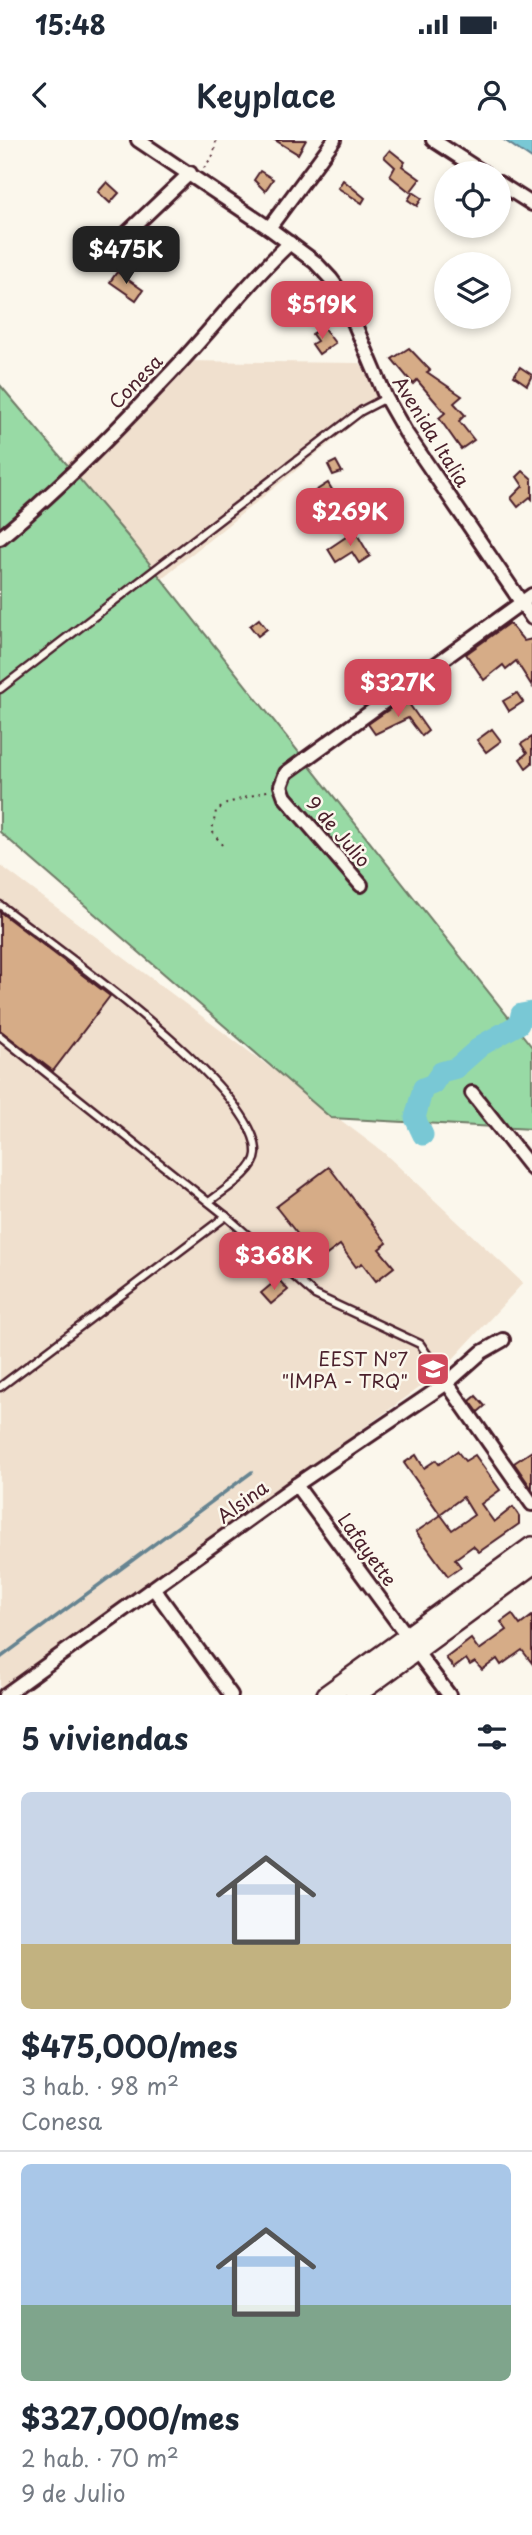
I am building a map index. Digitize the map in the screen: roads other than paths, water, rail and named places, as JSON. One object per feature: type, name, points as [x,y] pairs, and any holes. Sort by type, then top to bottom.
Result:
[{"type":"main road","points":[[355,1695],[412,1644],[532,1547]]},
{"type":"main road","points":[[327,1695],[412,1644],[532,1565]]},
{"type":"street","name":"Avenida Italia","points":[[138,140],[290,243],[315,262],[342,294],[386,398],[527,599],[532,618]]},
{"type":"street","points":[[269,228],[334,140]]},
{"type":"street","points":[[433,140],[465,161]]},
{"type":"street","points":[[106,253],[190,173]]},
{"type":"street","points":[[511,191],[532,204]]},
{"type":"street","name":"Conesa","points":[[0,538],[76,473],[182,360],[248,283],[290,243]]},
{"type":"street","name":"9 de Julio","points":[[360,885],[285,797],[281,786],[286,773],[527,599]]},
{"type":"street","points":[[472,1093],[532,1169]]},
{"type":"street","name":"Alsina","points":[[10,1694],[296,1485],[447,1383],[482,1352],[503,1340]]},
{"type":"street","points":[[447,1383],[532,1504]]},
{"type":"street","name":"Lafayette","points":[[296,1485],[449,1695]]},
{"type":"street","points":[[154,1589],[230,1695]]},
{"type":"lane","points":[[0,689],[361,411],[386,398]]},
{"type":"lane","points":[[0,905],[192,1057],[242,1114],[253,1135],[257,1156],[252,1166],[209,1202]]},
{"type":"lane","points":[[0,1036],[209,1202],[315,1295],[420,1344],[447,1383]]},
{"type":"lane","points":[[0,1387],[226,1216]]},
{"type":"water","points":[[504,140],[532,140],[532,159]]},
{"type":"waterway","points":[[423,1135],[415,1118],[423,1088],[433,1084],[441,1072],[456,1068],[482,1045],[519,1024],[521,1014],[532,1012]]},
{"type":"waterway","points":[[0,1658],[252,1472]]},
{"type":"place","name":"EEST N°7 \"IMPA - TRQ\"","points":[[433,1369]]}]
